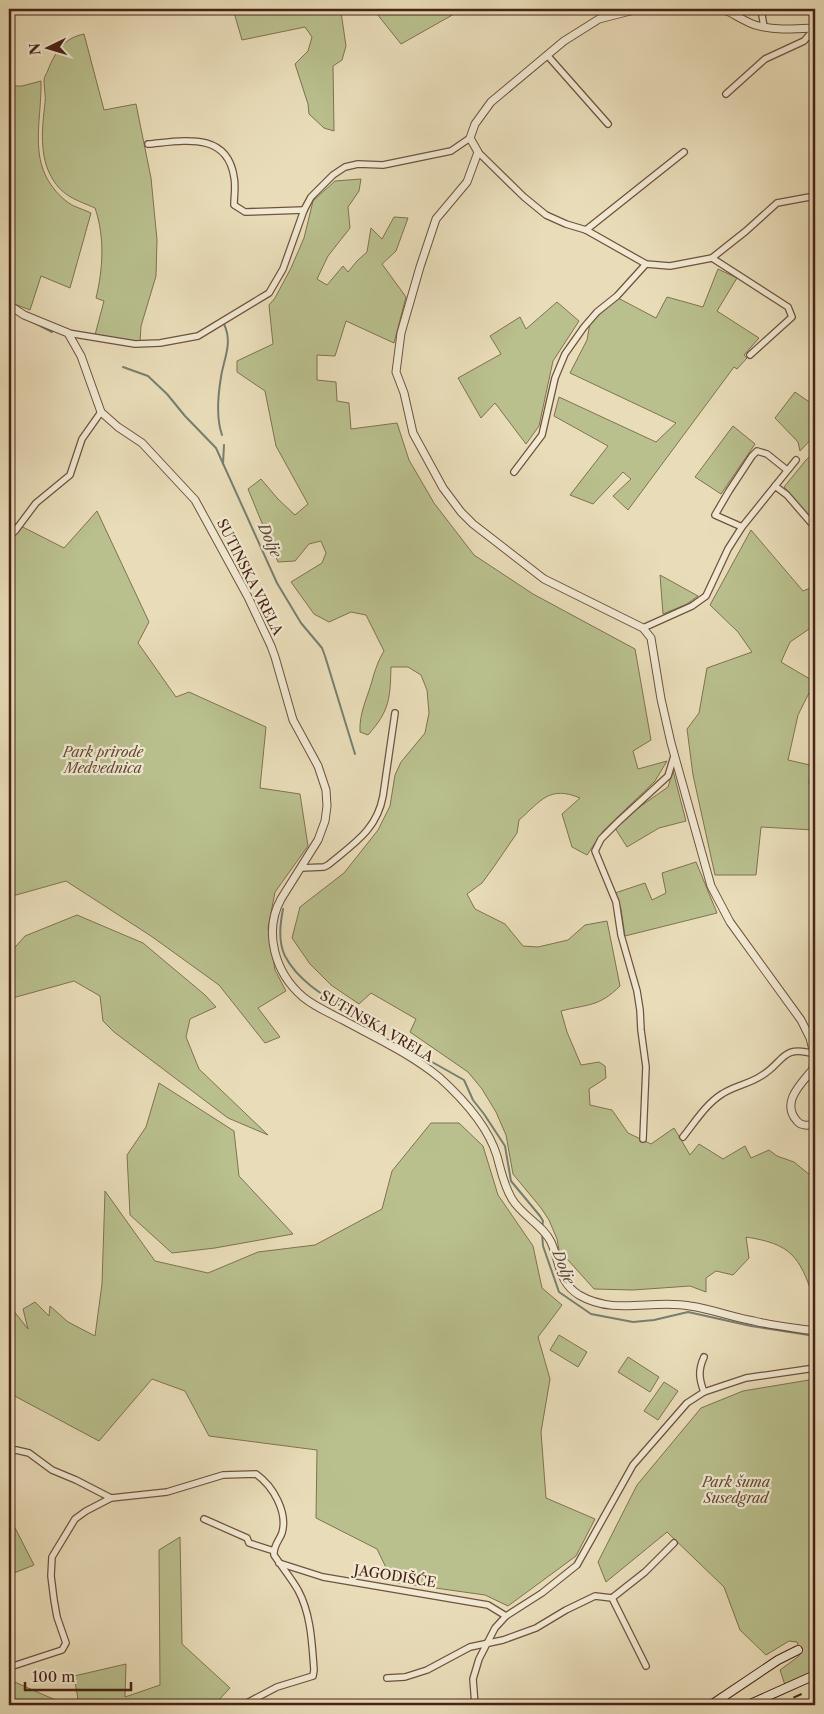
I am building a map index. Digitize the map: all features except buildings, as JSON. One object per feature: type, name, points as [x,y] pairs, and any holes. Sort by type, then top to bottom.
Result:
[{"type":"main road","points":[[711,1705],[778,1660],[798,1650]]},
{"type":"main road","points":[[748,1705],[815,1676]]},
{"type":"street","points":[[9,305],[24,315],[68,333],[135,344],[160,344],[198,336],[269,292],[283,270],[304,210],[311,196],[333,175],[345,167],[358,164],[384,165],[451,151],[470,138],[475,124],[491,102],[564,41],[599,20],[638,9]]},
{"type":"street","points":[[723,9],[753,24],[764,27],[781,29],[815,28]]},
{"type":"street","points":[[762,9],[764,27]]},
{"type":"street","points":[[726,94],[765,60],[804,41],[815,28]]},
{"type":"street","points":[[548,55],[608,124]]},
{"type":"street","points":[[470,138],[478,152],[524,197],[546,214],[566,224],[586,230],[646,264],[670,266],[712,258],[777,203],[815,196]]},
{"type":"street","points":[[148,144],[183,141],[208,142],[225,153],[234,177],[234,205],[245,212],[304,210]]},
{"type":"street","points":[[478,152],[466,182],[436,219],[401,333],[396,372],[404,393],[413,433],[443,488],[461,512],[473,524],[544,579],[643,628],[651,638],[661,699],[674,756],[711,886],[730,922],[801,1020],[810,1038],[814,1054],[814,1070],[796,1089],[791,1104],[792,1114],[798,1122],[806,1125],[815,1124]]},
{"type":"street","points":[[586,230],[684,152]]},
{"type":"street","points":[[712,258],[788,307],[792,316],[750,355]]},
{"type":"street","points":[[514,472],[542,435],[555,378],[565,354],[584,326],[597,312],[617,296],[646,264]]},
{"type":"street","name":"SUTINSKA VRELA","points":[[68,333],[81,356],[101,412],[118,427],[142,443],[195,500],[248,597],[271,646],[291,714],[318,766],[326,790],[327,806],[325,821],[318,840],[276,907],[272,926],[274,950],[286,976],[295,989],[309,1001],[421,1064],[449,1087],[490,1138],[497,1156],[502,1178],[511,1198],[520,1211],[547,1235],[569,1288],[595,1302],[622,1307],[690,1306],[756,1322],[815,1331]]},
{"type":"street","points":[[9,537],[36,503],[70,475],[82,439],[101,412]]},
{"type":"street","points":[[742,527],[715,516],[752,456],[757,452],[767,454],[787,470]]},
{"type":"street","points":[[643,628],[692,606],[706,596],[728,549],[742,527],[796,460]]},
{"type":"street","points":[[775,486],[787,495],[812,524]]},
{"type":"street","points":[[301,868],[324,867],[328,865],[360,838],[375,821],[381,808],[395,713]]},
{"type":"street","points":[[643,1139],[646,1067],[639,1001],[621,935],[619,912],[595,851],[601,840],[619,821],[668,776],[674,756]]},
{"type":"street","points":[[683,1137],[703,1110],[722,1094],[762,1076],[791,1051],[803,1051],[814,1054]]},
{"type":"street","points":[[704,1357],[699,1367],[699,1379],[704,1392]]},
{"type":"street","points":[[474,1705],[473,1679],[479,1659],[496,1628],[506,1616],[542,1593],[577,1566],[633,1465],[688,1403],[704,1392],[746,1378],[815,1368]]},
{"type":"street","points":[[9,1452],[16,1450],[29,1453],[52,1470],[111,1498]]},
{"type":"street","points":[[13,1666],[62,1650],[66,1643],[57,1617],[50,1571],[52,1557],[75,1519],[111,1498],[167,1492],[224,1475],[256,1474],[268,1485],[281,1507],[284,1521],[274,1555],[303,1601],[312,1644],[314,1670],[313,1676],[277,1687],[243,1705]]},
{"type":"street","points":[[204,1519],[246,1538],[249,1543],[274,1551]]},
{"type":"street","points":[[387,1678],[405,1677],[427,1670],[470,1647],[503,1640],[536,1628],[566,1610],[595,1596],[612,1598],[645,1572],[674,1543]]},
{"type":"street","name":"JAGODIŠĆE","points":[[279,1563],[323,1577],[488,1604],[506,1616]]},
{"type":"street","points":[[612,1598],[646,1666]]},
{"type":"green space","points":[[233,9],[342,9],[346,46],[342,60],[333,66],[334,131],[324,128],[309,114],[308,104],[295,64],[308,51],[312,37],[305,27],[242,40]]},
{"type":"green space","points":[[373,9],[463,9],[401,44]]},
{"type":"green space","points":[[84,34],[104,110],[136,104],[151,178],[157,240],[156,276],[141,326],[140,342],[95,335],[104,301],[96,298],[100,276],[102,242],[95,208],[71,197],[61,190],[52,178],[43,151],[44,78],[61,47],[71,39]]},
{"type":"green space","points":[[41,81],[39,145],[40,160],[45,174],[53,188],[66,201],[91,213],[70,288],[41,276],[30,310],[9,302],[9,86],[22,86]]},
{"type":"green space","points":[[361,179],[359,191],[348,207],[350,228],[328,256],[317,279],[327,285],[343,266],[348,272],[367,252],[371,228],[382,239],[394,217],[408,218],[396,251],[382,264],[406,297],[394,343],[346,321],[335,356],[317,355],[317,380],[336,382],[337,401],[349,403],[351,429],[397,423],[409,460],[434,503],[474,555],[533,594],[635,649],[651,740],[633,751],[638,769],[667,761],[655,781],[603,831],[587,855],[572,847],[562,814],[580,798],[560,793],[546,797],[519,820],[517,833],[493,868],[482,883],[467,894],[475,909],[505,924],[523,946],[538,947],[568,940],[585,925],[607,921],[620,986],[606,998],[599,1001],[586,1006],[561,1011],[567,1032],[581,1065],[599,1062],[605,1066],[606,1078],[589,1089],[590,1105],[612,1110],[628,1133],[651,1144],[674,1128],[690,1155],[699,1144],[723,1159],[745,1146],[751,1158],[769,1150],[777,1156],[794,1162],[810,1175],[815,1174],[815,1293],[813,1296],[803,1271],[791,1254],[773,1244],[746,1237],[749,1258],[733,1275],[716,1271],[706,1278],[706,1292],[690,1286],[633,1290],[594,1289],[559,1250],[557,1239],[549,1220],[513,1174],[506,1135],[496,1112],[482,1089],[468,1072],[410,1032],[416,1019],[371,993],[359,1004],[331,985],[310,964],[292,938],[300,907],[344,873],[378,830],[390,806],[395,775],[401,762],[425,733],[429,713],[427,690],[421,675],[408,667],[391,667],[389,696],[385,711],[368,735],[360,732],[364,706],[384,651],[366,615],[351,612],[329,622],[314,614],[291,582],[322,563],[326,553],[321,541],[309,544],[295,561],[278,562],[248,489],[261,479],[295,515],[308,504],[276,446],[265,391],[237,372],[237,361],[273,344],[269,305],[275,298],[291,268],[304,238],[313,201],[335,181]]},
{"type":"green space","points":[[718,269],[737,278],[717,311],[759,338],[744,355],[747,358],[737,369],[734,367],[628,510],[613,496],[631,479],[623,472],[593,504],[570,495],[608,446],[554,416],[559,397],[656,442],[676,423],[570,373],[587,340],[590,323],[618,298],[656,318],[667,297],[703,307]]},
{"type":"green space","points":[[557,302],[579,321],[553,361],[539,426],[526,444],[495,403],[481,418],[458,378],[501,354],[490,336],[520,317],[526,329]]},
{"type":"green space","points":[[795,392],[815,406],[815,435],[800,451],[798,442],[775,418]]},
{"type":"green space","points":[[733,426],[755,444],[721,494],[695,477]]},
{"type":"green space","points":[[815,451],[815,523],[784,487]]},
{"type":"green space","name":"Park prirode Medvednica","points":[[97,511],[149,622],[138,643],[176,697],[189,692],[266,727],[260,788],[300,794],[308,846],[275,892],[268,928],[275,970],[286,991],[258,1008],[280,1037],[265,1043],[219,985],[151,936],[66,881],[9,897],[9,520],[64,548]]},
{"type":"green space","points":[[751,530],[803,591],[815,586],[815,625],[790,642],[781,662],[815,682],[815,695],[809,693],[798,715],[788,760],[810,765],[809,784],[815,785],[815,821],[813,820],[814,830],[761,827],[756,875],[715,875],[693,775],[687,729],[699,713],[707,668],[752,652],[738,632],[710,605]]},
{"type":"green space","points":[[660,575],[698,596],[687,604],[663,614]]},
{"type":"green space","points":[[673,771],[686,821],[659,828],[627,847],[615,828],[638,808],[668,787]]},
{"type":"green space","points":[[696,862],[717,913],[625,936],[621,909],[615,893],[645,883],[652,900],[666,893],[662,873]]},
{"type":"green space","points":[[77,915],[143,943],[205,995],[216,1007],[190,1019],[186,1037],[199,1069],[268,1135],[228,1118],[114,1032],[103,1021],[100,996],[74,981],[9,999],[9,954],[25,936]]},
{"type":"green space","points":[[159,1083],[234,1131],[239,1176],[293,1234],[215,1248],[172,1253],[130,1215],[127,1155],[146,1127]]},
{"type":"green space","points":[[431,1123],[459,1123],[483,1146],[498,1195],[533,1246],[542,1288],[562,1305],[538,1337],[550,1379],[541,1432],[546,1498],[595,1519],[576,1556],[508,1606],[485,1595],[393,1582],[377,1549],[316,1518],[317,1450],[209,1436],[185,1391],[152,1379],[99,1441],[9,1393],[9,1305],[28,1329],[23,1309],[35,1302],[49,1316],[50,1306],[68,1322],[95,1336],[102,1284],[105,1191],[155,1261],[208,1273],[258,1252],[315,1245],[382,1209],[392,1171]]},
{"type":"green space","points":[[559,1335],[587,1352],[578,1367],[550,1350]]},
{"type":"green space","points":[[628,1357],[659,1377],[650,1392],[618,1372]]},
{"type":"green space","name":"Park šuma Susedgrad","points":[[815,1379],[815,1671],[785,1685],[780,1670],[799,1656],[800,1650],[797,1642],[789,1641],[766,1655],[740,1630],[724,1587],[667,1532],[606,1582],[598,1562],[637,1485],[701,1408],[743,1391]]},
{"type":"green space","points":[[664,1382],[678,1391],[658,1420],[644,1411]]},
{"type":"green space","points":[[9,1516],[34,1565],[9,1575]]},
{"type":"green space","points":[[180,1537],[182,1644],[230,1688],[214,1705],[79,1705],[74,1676],[126,1664],[125,1697],[160,1685],[159,1550]]},
{"type":"green space","points":[[10,1680],[67,1705],[9,1705]]},
{"type":"waterway","name":"Dolje","points":[[9,310],[15,313]]},
{"type":"waterway","name":"Dolje","points":[[31,321],[52,332]]},
{"type":"waterway","points":[[222,435],[218,406],[221,377],[228,344],[227,331],[224,324]]},
{"type":"waterway","name":"Dolje","points":[[123,367],[148,376],[216,448],[277,583],[301,623],[322,648],[355,754]]},
{"type":"waterway","points":[[223,464],[224,445]]},
{"type":"waterway","name":"Dolje","points":[[283,909],[280,939],[285,956],[291,966],[308,984],[360,1018]]},
{"type":"waterway","name":"Dolje","points":[[402,1045],[464,1080],[473,1100],[505,1146],[511,1181],[540,1216],[543,1221],[542,1228]]},
{"type":"waterway","name":"Dolje","points":[[542,1233],[543,1246],[559,1292],[591,1314],[633,1322],[654,1320],[688,1312],[751,1326],[815,1336]]},
{"type":"tunnel","points":[[798,1650],[815,1641]]},
{"type":"railway","points":[[777,1705],[815,1688]]}]
